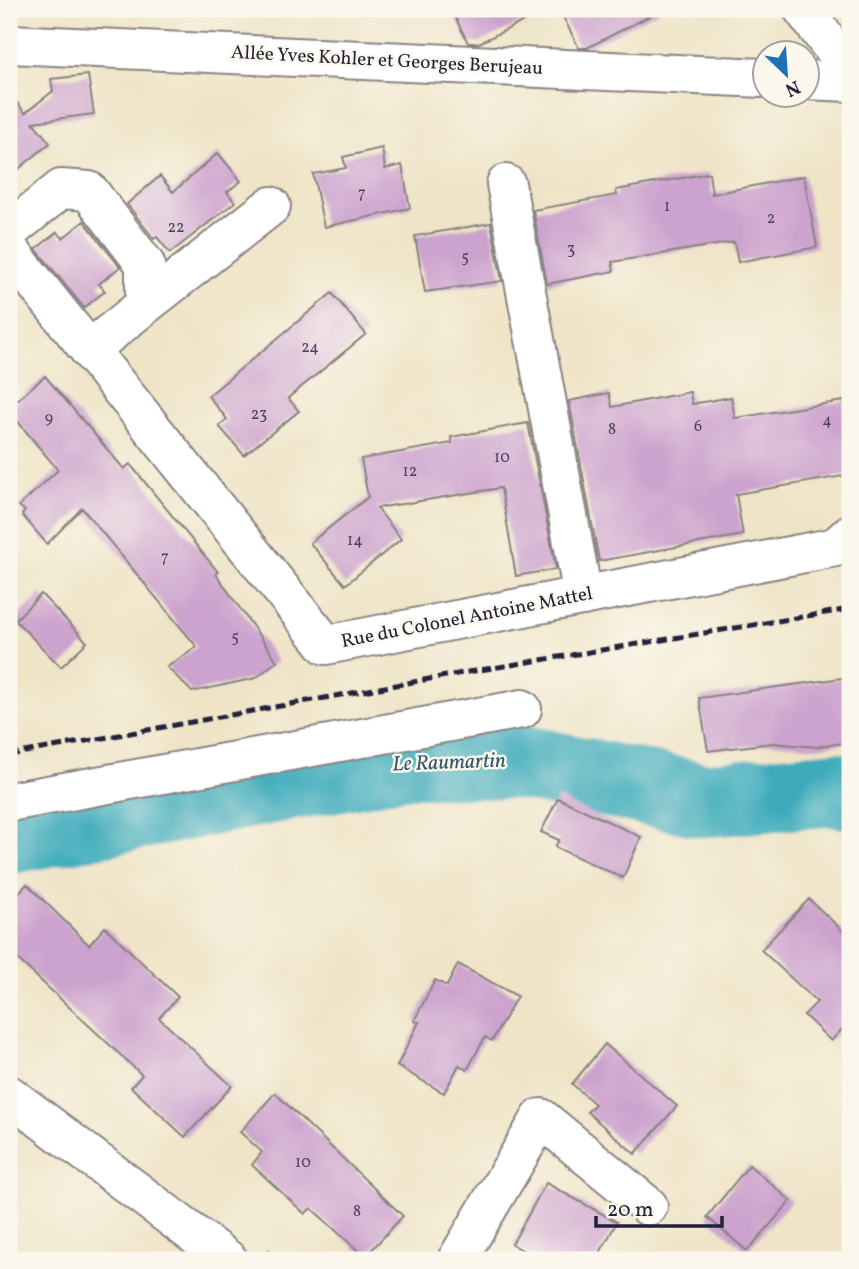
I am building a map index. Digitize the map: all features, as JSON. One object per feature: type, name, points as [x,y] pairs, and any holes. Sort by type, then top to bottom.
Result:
[{"type":"street","points":[[803,9],[850,71]]},
{"type":"street","name":"Allée Yves Kohler et Georges Berujeau","points":[[9,44],[750,77]]},
{"type":"street","points":[[820,81],[850,82]]},
{"type":"street","points":[[506,184],[583,596]]},
{"type":"street","points":[[9,231],[61,189],[89,191],[145,264],[145,305]]},
{"type":"street","points":[[89,350],[271,206]]},
{"type":"street","name":"Rue du Colonel Antoine Mattel","points":[[9,250],[326,645],[836,547],[850,534]]},
{"type":"street","points":[[9,802],[522,709]]},
{"type":"street","points":[[9,1095],[228,1260]]},
{"type":"street","points":[[457,1260],[541,1118],[648,1206]]},
{"type":"building","points":[[451,9],[549,9],[479,43],[468,43]]},
{"type":"building","points":[[559,9],[663,9],[587,48],[579,48]]},
{"type":"building","points":[[88,75],[94,114],[33,122],[50,143],[9,177],[9,92],[25,113],[53,91],[51,79]]},
{"type":"building","points":[[382,148],[385,169],[402,165],[410,208],[324,227],[313,174],[346,168],[343,157]]},
{"type":"building","points":[[218,153],[241,181],[227,192],[235,202],[170,253],[157,237],[154,239],[127,204],[160,176],[173,192]]},
{"type":"building","points":[[709,173],[712,194],[804,176],[817,247],[738,262],[734,242],[612,262],[614,271],[547,284],[533,210],[617,195],[616,190]]},
{"type":"building","points":[[84,221],[120,267],[99,284],[105,291],[84,308],[36,249],[57,232],[63,238]]},
{"type":"building","points":[[491,223],[502,281],[425,292],[415,236]]},
{"type":"building","points":[[332,293],[366,334],[288,398],[299,411],[244,455],[219,426],[227,419],[208,396]]},
{"type":"building","points":[[45,376],[124,469],[130,464],[218,572],[216,574],[277,661],[256,678],[192,692],[167,667],[197,647],[82,508],[47,544],[22,515],[25,511],[19,506],[58,470],[9,411],[9,407]]},
{"type":"building","points":[[690,392],[692,404],[731,397],[735,418],[844,401],[850,436],[850,475],[736,494],[743,535],[599,561],[569,401],[609,393],[612,407]]},
{"type":"building","points":[[528,423],[556,569],[516,576],[501,488],[377,508],[401,539],[345,585],[310,543],[368,497],[361,459],[452,443],[451,437]]},
{"type":"building","points":[[41,594],[87,642],[61,667],[15,620]]},
{"type":"building","points":[[850,677],[850,742],[816,747],[773,743],[708,751],[699,698]]},
{"type":"building","points":[[558,798],[641,837],[623,878],[555,847],[559,840],[541,832]]},
{"type":"building","points":[[27,884],[89,945],[105,927],[178,997],[159,1018],[232,1086],[185,1137],[131,1087],[142,1075],[9,951],[9,903]]},
{"type":"building","points":[[809,899],[850,938],[850,1033],[844,1027],[831,1041],[804,1015],[817,1002],[761,950]]},
{"type":"building","points":[[458,964],[517,996],[492,1041],[485,1037],[467,1070],[459,1065],[444,1093],[397,1066],[419,1022],[414,1021],[435,980],[447,986]]},
{"type":"building","points":[[605,1044],[677,1106],[635,1154],[587,1112],[595,1104],[572,1084]]},
{"type":"building","points":[[275,1093],[403,1216],[365,1257],[311,1208],[305,1214],[252,1165],[262,1152],[240,1132]]},
{"type":"building","points":[[749,1165],[791,1201],[747,1251],[707,1217]]},
{"type":"building","points":[[546,1183],[617,1222],[596,1260],[539,1260],[512,1244]]},
{"type":"waterway","name":"Le Raumartin","points":[[9,837],[410,760],[522,762],[703,800],[832,789],[850,792]]},
{"type":"railway","points":[[9,755],[468,672],[850,609]]}]
